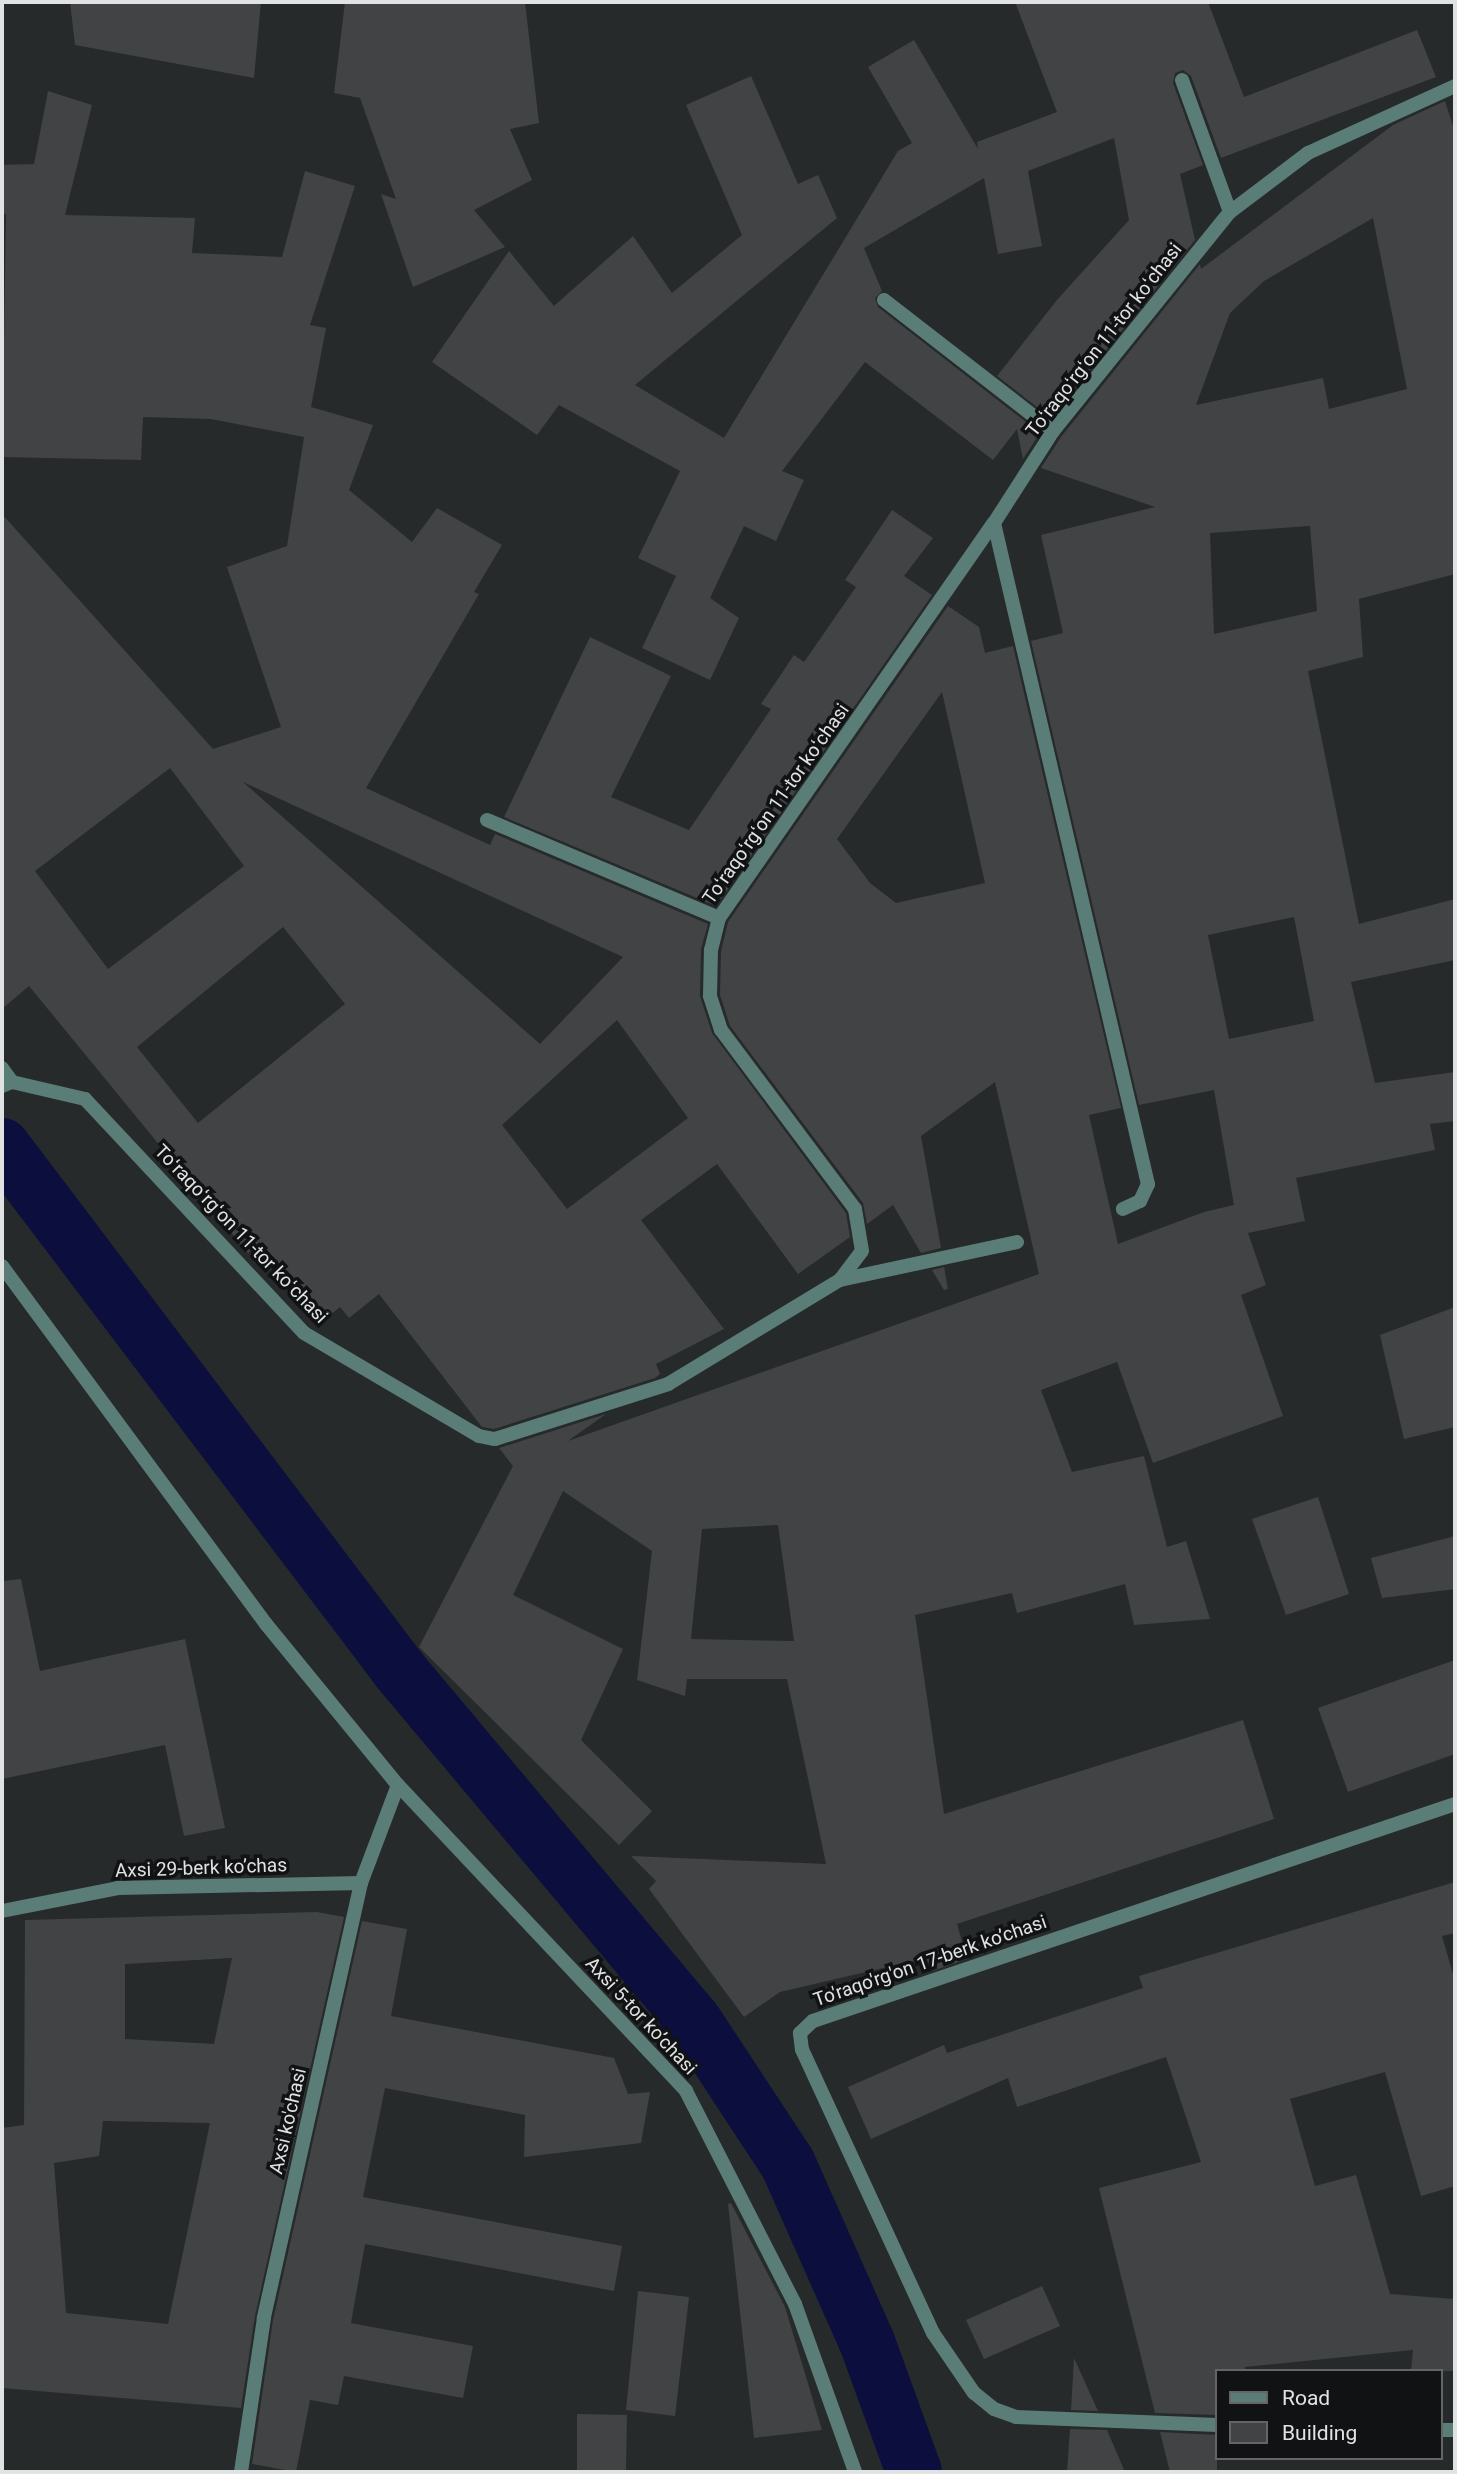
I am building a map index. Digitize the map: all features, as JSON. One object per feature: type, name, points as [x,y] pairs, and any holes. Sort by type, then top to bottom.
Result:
[{"type":"street","points":[[1182,80],[1230,212]]},
{"type":"street","name":"Toʻraqoʻrgʻon 11-tor koʻchasi","points":[[7,1084],[85,1099],[304,1333],[479,1436],[495,1439],[668,1384],[839,1280],[862,1251],[855,1209],[721,1030],[710,996],[711,950],[719,918],[994,523],[1053,431],[1230,212],[1308,153],[1455,86]]},
{"type":"street","points":[[884,300],[1053,431]]},
{"type":"street","points":[[994,523],[1148,1184],[1140,1201],[1123,1209]]},
{"type":"street","points":[[487,820],[719,918]]},
{"type":"street","points":[[2,1068],[7,1084]]},
{"type":"street","points":[[839,1280],[1017,1242]]},
{"type":"street","name":"Аxsi 5-tor koʼchasi","points":[[2,1266],[8,1283],[266,1624],[398,1786],[686,2091],[795,2304],[855,2472]]},
{"type":"street","name":"Axsi ko'chasi","points":[[242,2472],[264,2318],[360,1883],[398,1786]]},
{"type":"street","name":"To'raqo'rg'on 17-berk koʼchasi","points":[[1216,2425],[1016,2417],[994,2409],[974,2393],[933,2333],[803,2050],[800,2033],[813,2021],[1455,1804]]},
{"type":"street","name":"Аxsi 29-berk koʼchas","points":[[2,1911],[118,1888],[360,1883]]},
{"type":"building","points":[[70,2],[261,2],[254,78],[75,45]]},
{"type":"building","points":[[345,2],[525,2],[539,123],[510,129],[532,180],[474,210],[505,247],[413,287],[381,194],[396,199],[360,98],[334,93]]},
{"type":"building","points":[[1015,2],[1208,2],[1244,97],[1417,30],[1436,77],[1221,158],[1191,76],[1183,70],[1175,73],[1173,83],[1203,165],[1180,174],[1195,240],[1051,418],[997,376],[1057,300],[1129,220],[1114,138],[1028,171],[1042,246],[998,254],[984,178],[864,248],[882,291],[875,298],[878,307],[1040,433],[1023,459],[1017,429],[993,460],[865,362],[782,471],[804,480],[776,541],[744,526],[710,598],[739,618],[710,680],[642,648],[676,576],[638,558],[680,471],[559,405],[537,435],[432,362],[509,251],[554,306],[633,236],[672,293],[742,235],[686,105],[751,76],[798,184],[818,175],[837,218],[635,385],[724,438],[898,151],[912,143],[868,67],[914,40],[978,149],[977,142],[1057,112]]},
{"type":"building","points":[[48,91],[92,105],[65,215],[195,218],[192,253],[282,257],[305,171],[355,186],[310,325],[326,328],[311,407],[373,425],[349,490],[412,542],[437,508],[502,545],[474,592],[479,594],[366,788],[490,845],[495,834],[708,924],[701,949],[700,996],[712,1033],[846,1213],[850,1237],[798,1274],[717,1164],[641,1220],[724,1329],[656,1364],[660,1374],[655,1378],[494,1429],[482,1427],[379,1294],[349,1318],[340,1307],[319,1324],[259,1244],[248,1253],[29,986],[2,1009],[2,514],[213,749],[281,727],[227,567],[287,546],[304,437],[211,419],[143,417],[141,460],[2,457],[6,214],[2,214],[2,165],[34,164]],"holes":[[[170,768],[244,866],[108,969],[35,871]],[[243,782],[623,957],[540,1044]],[[283,927],[345,1004],[198,1123],[137,1047]],[[617,1020],[688,1118],[567,1209],[502,1125]]]},
{"type":"building","points":[[1445,101],[1455,132],[1455,574],[1359,599],[1363,657],[1308,671],[1359,924],[1455,899],[1455,960],[1351,982],[1375,1083],[1455,1072],[1455,1121],[1430,1124],[1435,1150],[1296,1178],[1305,1221],[1248,1233],[1266,1285],[1241,1295],[1283,1416],[1153,1463],[1117,1362],[1041,1390],[1072,1472],[1144,1456],[1167,1547],[1186,1541],[1210,1619],[1134,1625],[1125,1584],[1017,1613],[1012,1593],[915,1615],[944,1814],[1243,1720],[1274,1819],[957,1924],[967,1959],[932,1971],[926,1958],[780,1992],[744,2017],[649,1889],[656,1881],[631,1856],[826,1864],[787,1679],[687,1679],[685,1696],[637,1680],[652,1551],[563,1491],[513,1595],[623,1649],[581,1740],[652,1811],[619,1845],[419,1647],[513,1466],[499,1448],[606,1414],[568,1441],[1039,1274],[995,1082],[921,1136],[941,1248],[921,1253],[893,1205],[867,1224],[863,1203],[730,1026],[720,995],[721,951],[728,922],[948,606],[979,627],[985,653],[1013,646],[1121,1108],[1089,1115],[1118,1244],[1204,1212],[1234,1205],[1214,1090],[1139,1105],[1031,641],[1063,633],[1041,535],[1155,507],[1041,468],[1061,437],[1200,264],[1201,269],[1393,125]],"holes":[[[1373,218],[1407,389],[1329,409],[1323,378],[1196,405],[1230,313],[1264,281]],[[1310,526],[1317,611],[1214,634],[1210,533]],[[942,692],[985,883],[896,903],[870,883],[837,839]],[[1294,917],[1314,1021],[1229,1039],[1208,935]],[[778,1525],[794,1641],[691,1639],[702,1529]]]},
{"type":"building","points":[[892,510],[933,538],[904,576],[932,595],[716,906],[504,817],[590,637],[671,676],[611,797],[689,830],[771,709],[761,704],[794,655],[804,662],[856,587],[845,580]]},
{"type":"building","points":[[944,1267],[948,1289],[944,1290],[932,1270]]},
{"type":"building","points":[[1455,1307],[1455,1427],[1404,1439],[1380,1335]]},
{"type":"building","points":[[1318,1497],[1349,1594],[1286,1615],[1252,1519]]},
{"type":"building","points":[[1455,1536],[1455,1589],[1382,1598],[1371,1558]]},
{"type":"building","points":[[21,1579],[40,1671],[185,1639],[225,1828],[184,1836],[165,1745],[2,1779],[2,1581]]},
{"type":"building","points":[[1455,1660],[1455,1754],[1348,1792],[1318,1708]]},
{"type":"building","points":[[1455,1882],[1455,1933],[1442,1936],[1455,1981],[1455,2186],[1421,2196],[1385,2072],[1290,2099],[1315,2186],[1356,2175],[1390,2294],[1455,2299],[1455,2371],[1411,2369],[1413,2350],[1245,2369],[1216,2369],[1216,2415],[1155,2413],[1099,2188],[1201,2162],[1166,2057],[1017,2107],[1008,2078],[871,2139],[848,2087],[944,2045],[947,2053],[1143,1988],[1139,1976]]},
{"type":"building","points":[[317,1912],[344,1917],[255,2316],[241,2408],[2,2388],[2,2128],[24,2125],[25,1920]],"holes":[[[232,1958],[214,2044],[125,2039],[125,1964]],[[103,2121],[210,2123],[168,2324],[66,2313],[54,2163],[99,2156]]]},
{"type":"building","points":[[362,1921],[407,1929],[391,2016],[614,2058],[628,2094],[650,2092],[641,2143],[524,2157],[525,2115],[385,2088],[363,2197],[622,2246],[614,2291],[365,2244],[351,2323],[473,2346],[463,2398],[344,2376],[338,2405],[310,2400],[296,2472],[252,2464],[273,2320]]},
{"type":"building","points":[[731,2203],[785,2307],[822,2430],[754,2438],[728,2204]]},
{"type":"building","points":[[1042,2286],[1060,2326],[984,2359],[966,2320]]},
{"type":"building","points":[[638,2291],[689,2297],[675,2416],[626,2410]]},
{"type":"building","points":[[1074,2358],[1098,2411],[1071,2410]]},
{"type":"building","points":[[577,2414],[627,2415],[626,2472],[577,2472]]},
{"type":"building","points":[[1070,2429],[1107,2430],[1125,2472],[1067,2472]]},
{"type":"building","points":[[1160,2432],[1216,2435],[1217,2472],[1170,2472]]},
{"type":"waterway","points":[[2,1146],[400,1671],[694,2021],[788,2164],[867,2342],[914,2472]]}]
